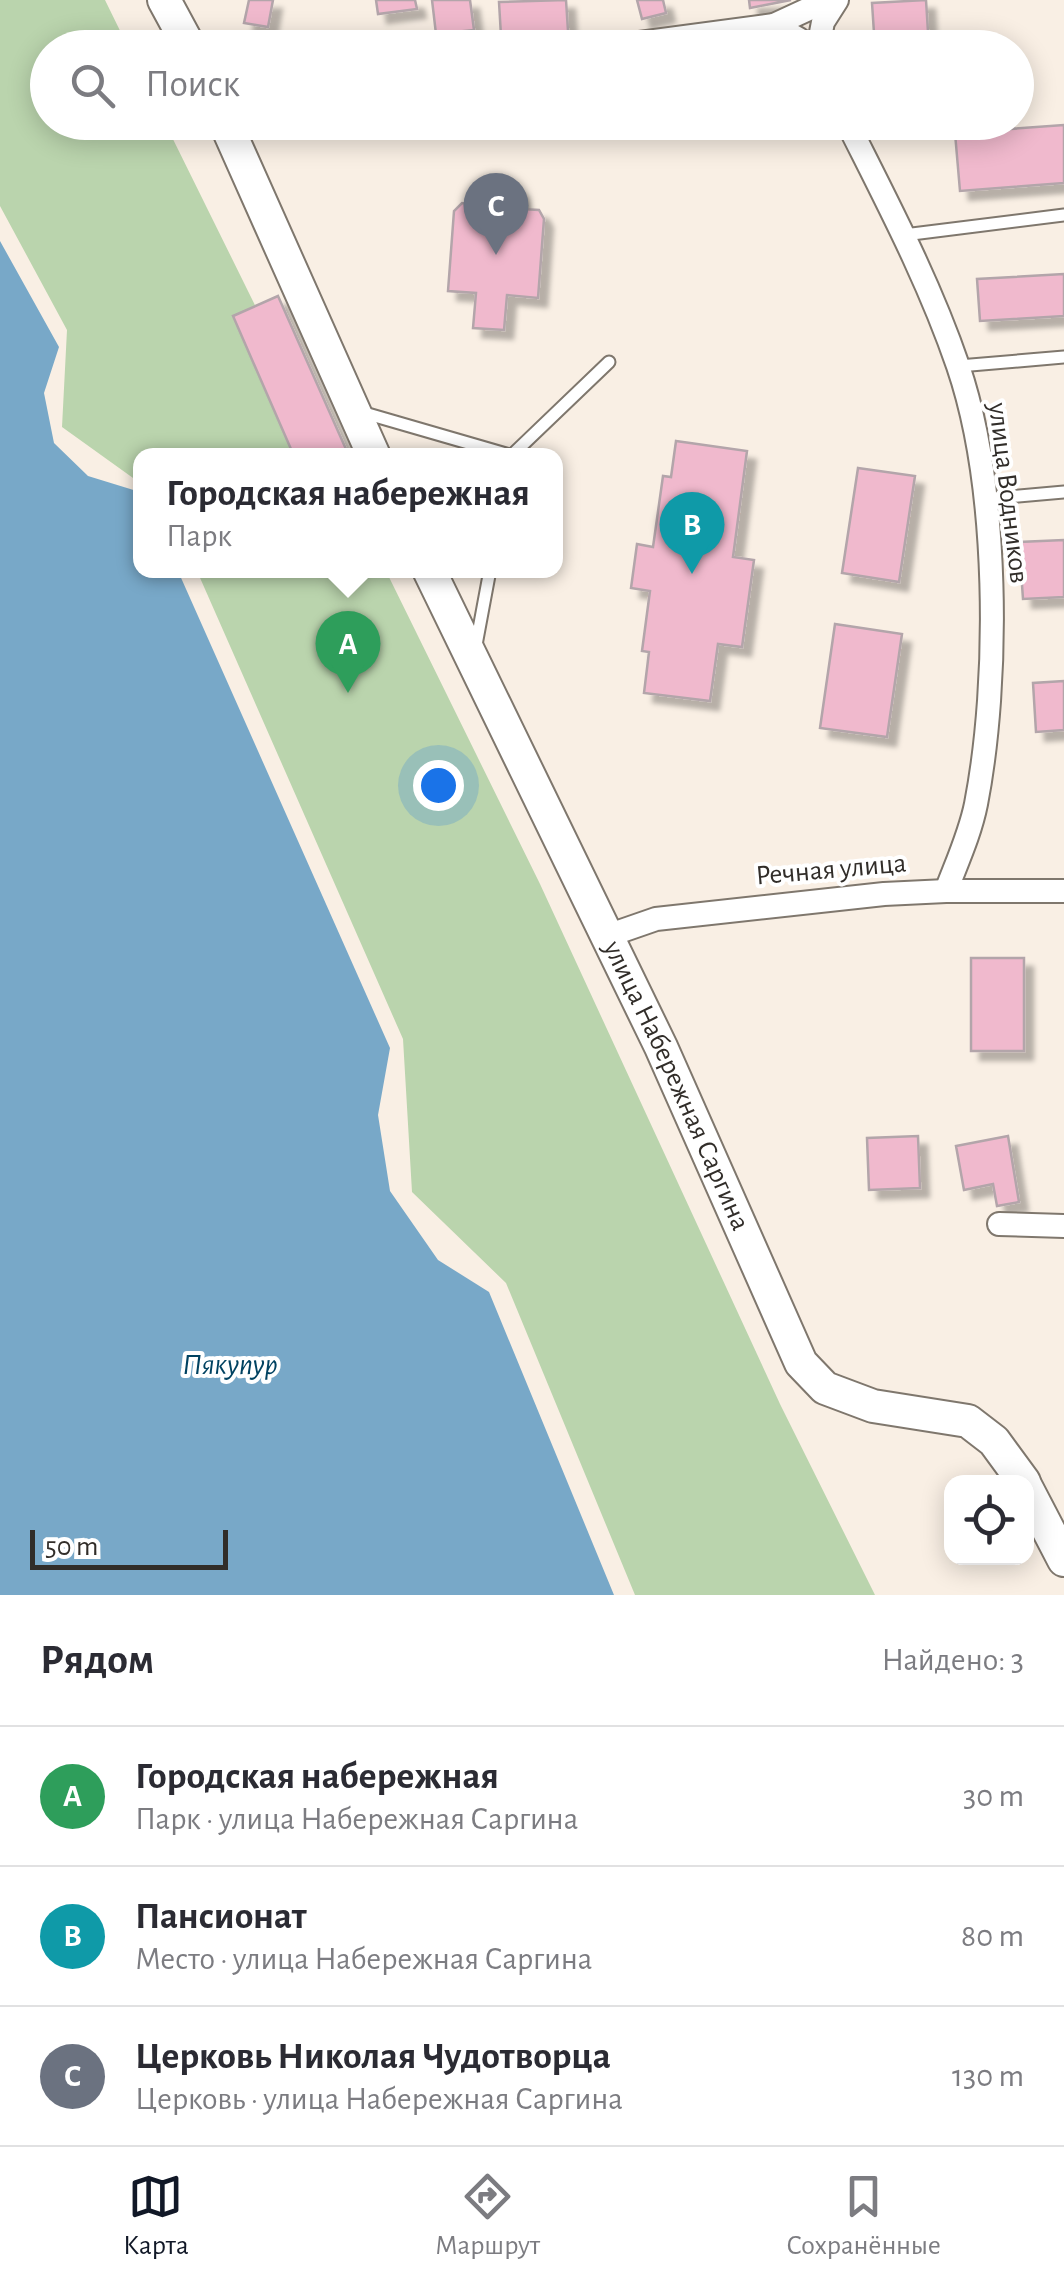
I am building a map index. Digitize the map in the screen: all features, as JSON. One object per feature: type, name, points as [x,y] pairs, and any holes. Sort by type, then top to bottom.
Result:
[{"type":"main road","points":[[164,0],[180,30]]},
{"type":"main road","points":[[233,140],[370,448]]},
{"type":"main road","name":"улица Набережная Саргина","points":[[434,578],[661,1048],[801,1363],[825,1388],[873,1406],[968,1421],[994,1441],[1019,1475]]},
{"type":"main road","name":"улица Набережная Саргина","points":[[1034,1501],[1064,1560]]},
{"type":"street","points":[[737,30],[774,25],[828,0]]},
{"type":"street","points":[[821,30],[837,0]]},
{"type":"street","points":[[774,25],[783,30]]},
{"type":"street","name":"улица Водников","points":[[856,140],[904,236],[958,366],[972,420],[984,498],[992,597],[987,710],[976,803],[967,839],[946,890]]},
{"type":"street","name":"Речная улица","points":[[607,936],[656,919],[702,913],[946,890],[1064,891]]},
{"type":"street","points":[[999,1224],[1064,1226]]},
{"type":"lane","points":[[904,236],[1064,215]]},
{"type":"lane","points":[[958,366],[1064,358]]},
{"type":"lane","points":[[520,448],[609,362]]},
{"type":"lane","points":[[352,410],[488,448]]},
{"type":"lane","points":[[984,498],[1064,492]]},
{"type":"lane","points":[[473,660],[488,578]]},
{"type":"green space","points":[[0,0],[105,0],[120,30],[30,30],[30,140],[173,140],[326,448],[133,448],[133,478],[62,427],[67,330],[0,206]]},
{"type":"green space","points":[[200,578],[389,578],[540,884],[780,1404],[875,1595],[635,1595],[506,1283],[412,1192],[403,1039]]},
{"type":"water","name":"Пякупур","points":[[0,241],[59,347],[44,393],[54,443],[88,476],[133,490],[133,578],[181,578],[390,1048],[378,1115],[390,1191],[438,1260],[489,1292],[614,1595],[0,1595]]},
{"type":"building","points":[[249,0],[273,0],[268,27],[244,23]]},
{"type":"building","points":[[376,0],[415,0],[417,9],[378,14]]},
{"type":"building","points":[[432,0],[470,0],[474,30],[436,30]]},
{"type":"building","points":[[566,0],[568,30],[501,30],[499,2]]},
{"type":"building","points":[[637,0],[663,0],[666,13],[642,19]]},
{"type":"building","points":[[749,0],[791,0],[750,8]]},
{"type":"building","points":[[926,0],[928,30],[874,30],[872,3]]},
{"type":"building","points":[[1064,125],[1064,183],[960,191],[956,140],[1034,140],[1034,127]]},
{"type":"building","points":[[508,182],[519,189],[523,209],[539,210],[544,219],[538,298],[507,295],[504,330],[473,328],[476,293],[448,291],[454,211],[462,203],[475,205],[482,187],[489,183]]},
{"type":"building","points":[[1064,274],[1064,316],[980,321],[977,279]]},
{"type":"building","points":[[278,296],[345,448],[291,448],[233,316]]},
{"type":"building","points":[[676,441],[747,451],[733,557],[754,560],[742,647],[718,644],[710,701],[644,693],[649,652],[642,651],[650,591],[631,588],[637,544],[653,547],[663,476],[671,477]]},
{"type":"building","points":[[858,468],[915,476],[899,582],[842,573]]},
{"type":"building","points":[[1064,540],[1064,597],[1023,599],[1019,542]]},
{"type":"building","points":[[835,624],[902,634],[887,737],[820,728]]},
{"type":"building","points":[[1064,681],[1064,730],[1036,732],[1033,683]]},
{"type":"building","points":[[971,958],[1024,958],[1024,1051],[971,1051]]},
{"type":"building","points":[[918,1136],[920,1188],[869,1190],[867,1138]]},
{"type":"building","points":[[1008,1136],[1019,1202],[997,1206],[993,1184],[964,1190],[956,1146]]},
{"type":"place","name":"Церковь Николая Чудотворца","points":[[496,255]]},
{"type":"place","name":"Пансионат","points":[[692,574]]},
{"type":"place","name":"Городская набережная","points":[[348,693]]}]
